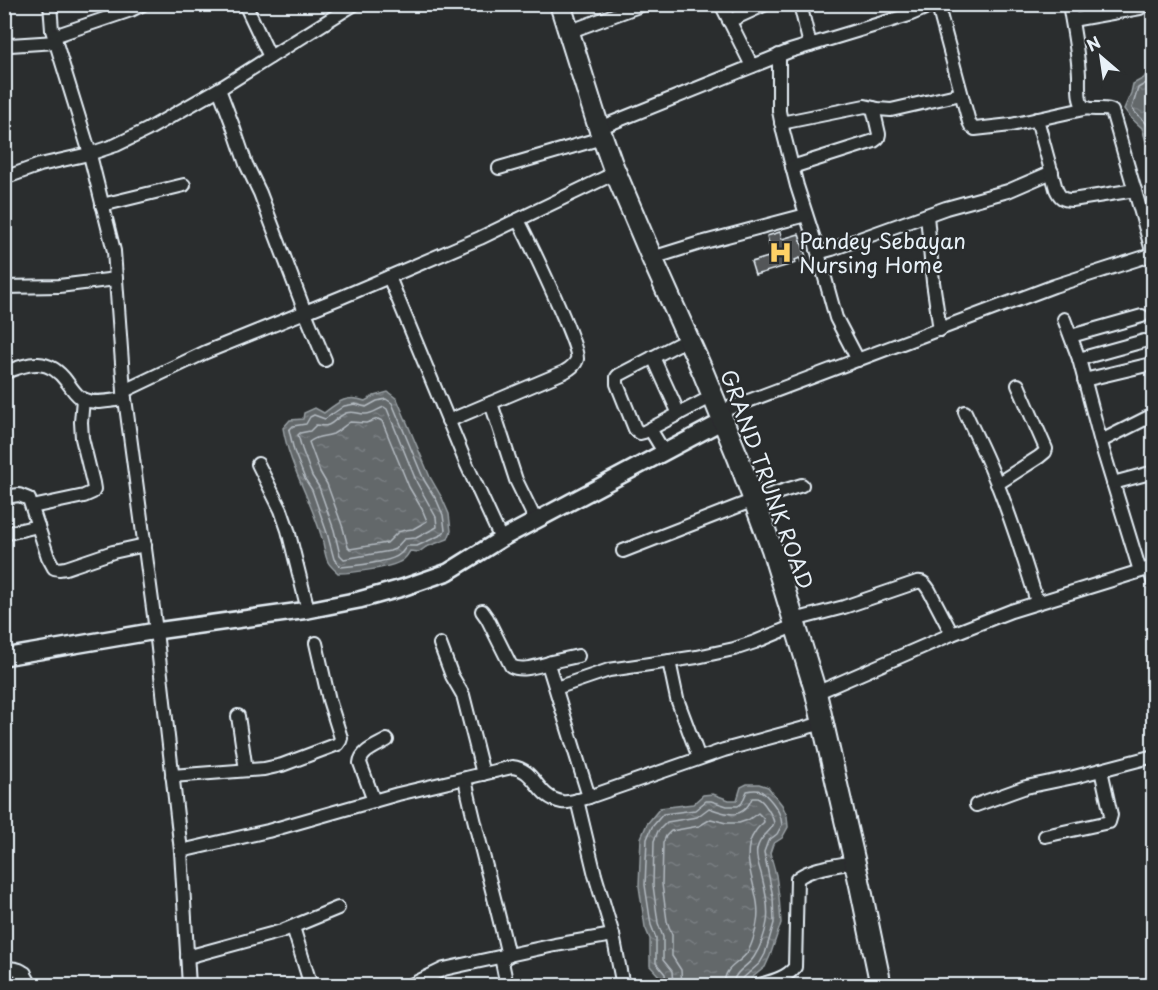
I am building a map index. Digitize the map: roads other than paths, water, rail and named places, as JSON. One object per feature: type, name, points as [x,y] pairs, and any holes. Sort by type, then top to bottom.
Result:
[{"type":"main road","name":"GRAND TRUNK ROAD","points":[[560,4],[600,133],[615,173],[723,421],[772,549],[816,693],[881,986]]},
{"type":"street","points":[[50,4],[52,30],[89,154],[114,250],[125,395],[159,655],[181,850],[189,986]]},
{"type":"street","points":[[10,45],[55,39],[129,7],[142,4]]},
{"type":"street","points":[[245,4],[270,57]]},
{"type":"street","points":[[4,178],[40,165],[89,154],[116,145],[147,130],[219,89],[355,4]]},
{"type":"street","points":[[568,32],[644,4]]},
{"type":"street","points":[[721,4],[752,66]]},
{"type":"street","points":[[729,21],[766,4]]},
{"type":"street","points":[[800,4],[810,45]]},
{"type":"street","points":[[499,168],[600,133],[779,55],[909,15],[935,4]]},
{"type":"street","points":[[4,657],[156,631],[308,610],[359,600],[448,572],[501,539],[723,421],[858,360],[1054,286],[1153,254],[1112,111],[1109,108],[1088,108],[1011,125],[975,129],[969,122],[961,94],[940,14],[940,4]]},
{"type":"street","points":[[1069,4],[1079,71],[1080,98],[1082,105],[1088,108]]},
{"type":"street","points":[[1072,20],[1112,9],[1140,8],[1146,4]]},
{"type":"street","points":[[779,55],[779,111],[792,167],[818,249],[836,318],[858,360]]},
{"type":"street","points":[[219,89],[246,164],[260,192],[325,360]]},
{"type":"street","points":[[781,123],[865,106],[891,110],[961,94]]},
{"type":"street","points":[[792,167],[874,141],[879,134],[873,108]]},
{"type":"street","points":[[1037,119],[1061,198],[1066,200],[1135,190]]},
{"type":"street","points":[[818,249],[821,252],[826,251],[927,214],[1008,191],[1052,172]]},
{"type":"street","points":[[4,373],[32,364],[53,368],[60,372],[76,394],[83,399],[92,401],[125,395],[206,352],[480,238],[615,173]]},
{"type":"street","points":[[102,205],[184,185]]},
{"type":"street","points":[[927,214],[940,330]]},
{"type":"street","points":[[652,258],[806,215]]},
{"type":"street","points":[[448,421],[564,372],[573,367],[577,361],[577,353],[542,268],[518,220]]},
{"type":"street","points":[[389,277],[448,421],[501,539]]},
{"type":"street","points":[[4,287],[58,286],[116,279]]},
{"type":"street","points":[[1071,336],[1142,316]]},
{"type":"street","points":[[1064,319],[1078,359],[1113,483],[1154,583]]},
{"type":"street","points":[[688,339],[620,375],[616,380],[635,429],[640,433],[679,414],[723,421]]},
{"type":"street","points":[[1078,359],[1144,341]]},
{"type":"street","points":[[653,357],[679,414]]},
{"type":"street","points":[[1084,380],[1147,365]]},
{"type":"street","points":[[997,484],[1040,457],[1046,449],[1018,385]]},
{"type":"street","points":[[32,507],[93,492],[82,438],[83,399]]},
{"type":"street","points":[[491,403],[516,480],[536,521]]},
{"type":"street","points":[[965,412],[997,484],[1019,542],[1037,602]]},
{"type":"street","points":[[1101,441],[1153,415]]},
{"type":"street","points":[[650,429],[664,452]]},
{"type":"street","points":[[258,464],[284,520],[308,610]]},
{"type":"street","points":[[1113,483],[1154,472]]},
{"type":"street","points":[[623,551],[754,500],[802,485]]},
{"type":"street","points":[[4,497],[19,495],[29,499],[54,568],[59,569],[113,552],[145,545]]},
{"type":"street","points":[[4,534],[38,526]]},
{"type":"street","points":[[816,693],[952,634],[1037,602],[1148,569]]},
{"type":"street","points":[[556,688],[609,670],[734,649],[795,622],[916,582],[925,584],[952,634]]},
{"type":"street","points":[[483,611],[515,669],[578,656]]},
{"type":"street","points":[[172,776],[264,769],[334,747],[340,738],[316,643]]},
{"type":"street","points":[[440,644],[452,676],[463,695],[483,774]]},
{"type":"street","points":[[669,661],[677,699],[699,758]]},
{"type":"street","points":[[549,663],[583,799],[595,875],[614,935],[623,986]]},
{"type":"street","points":[[238,716],[246,770]]},
{"type":"street","points":[[181,850],[268,831],[398,794],[512,767],[526,771],[544,793],[553,799],[562,802],[583,799],[699,758],[823,723]]},
{"type":"street","points":[[374,801],[360,759],[363,754],[387,740]]},
{"type":"street","points":[[976,805],[1026,787],[1154,756]]},
{"type":"street","points":[[1046,836],[1109,822],[1112,816],[1101,770]]},
{"type":"street","points":[[465,779],[496,905],[507,986]]},
{"type":"street","points":[[756,986],[785,976],[795,967],[796,879],[809,872],[854,862]]},
{"type":"street","points":[[187,957],[293,927],[338,908]]},
{"type":"street","points":[[293,927],[310,986]]},
{"type":"street","points":[[409,986],[444,969],[614,935]]},
{"type":"street","points":[[4,968],[16,968],[25,973],[31,986]]},
{"type":"street","points":[[15,986],[25,973]]},
{"type":"water","points":[[1153,60],[1153,148],[1147,145],[1142,128],[1124,109],[1133,84],[1144,78]]},
{"type":"water","points":[[4,83],[10,97],[11,130],[5,139]]},
{"type":"water","points":[[388,392],[397,399],[430,477],[442,498],[449,514],[451,531],[448,539],[419,552],[410,551],[404,559],[392,565],[338,573],[327,559],[316,521],[290,455],[283,428],[290,420],[303,419],[304,413],[315,408],[324,413],[343,400],[353,398],[365,401]]},
{"type":"water","points":[[747,784],[768,787],[782,805],[787,816],[788,827],[782,838],[773,844],[770,853],[776,875],[781,923],[770,956],[765,967],[743,985],[660,985],[659,976],[650,966],[650,939],[645,927],[639,886],[641,838],[647,824],[660,808],[693,804],[703,795],[713,794],[729,800],[737,800],[741,787]]},
{"type":"place","name":"Pandey Sebayan Nursing Home","points":[[781,252]]}]
